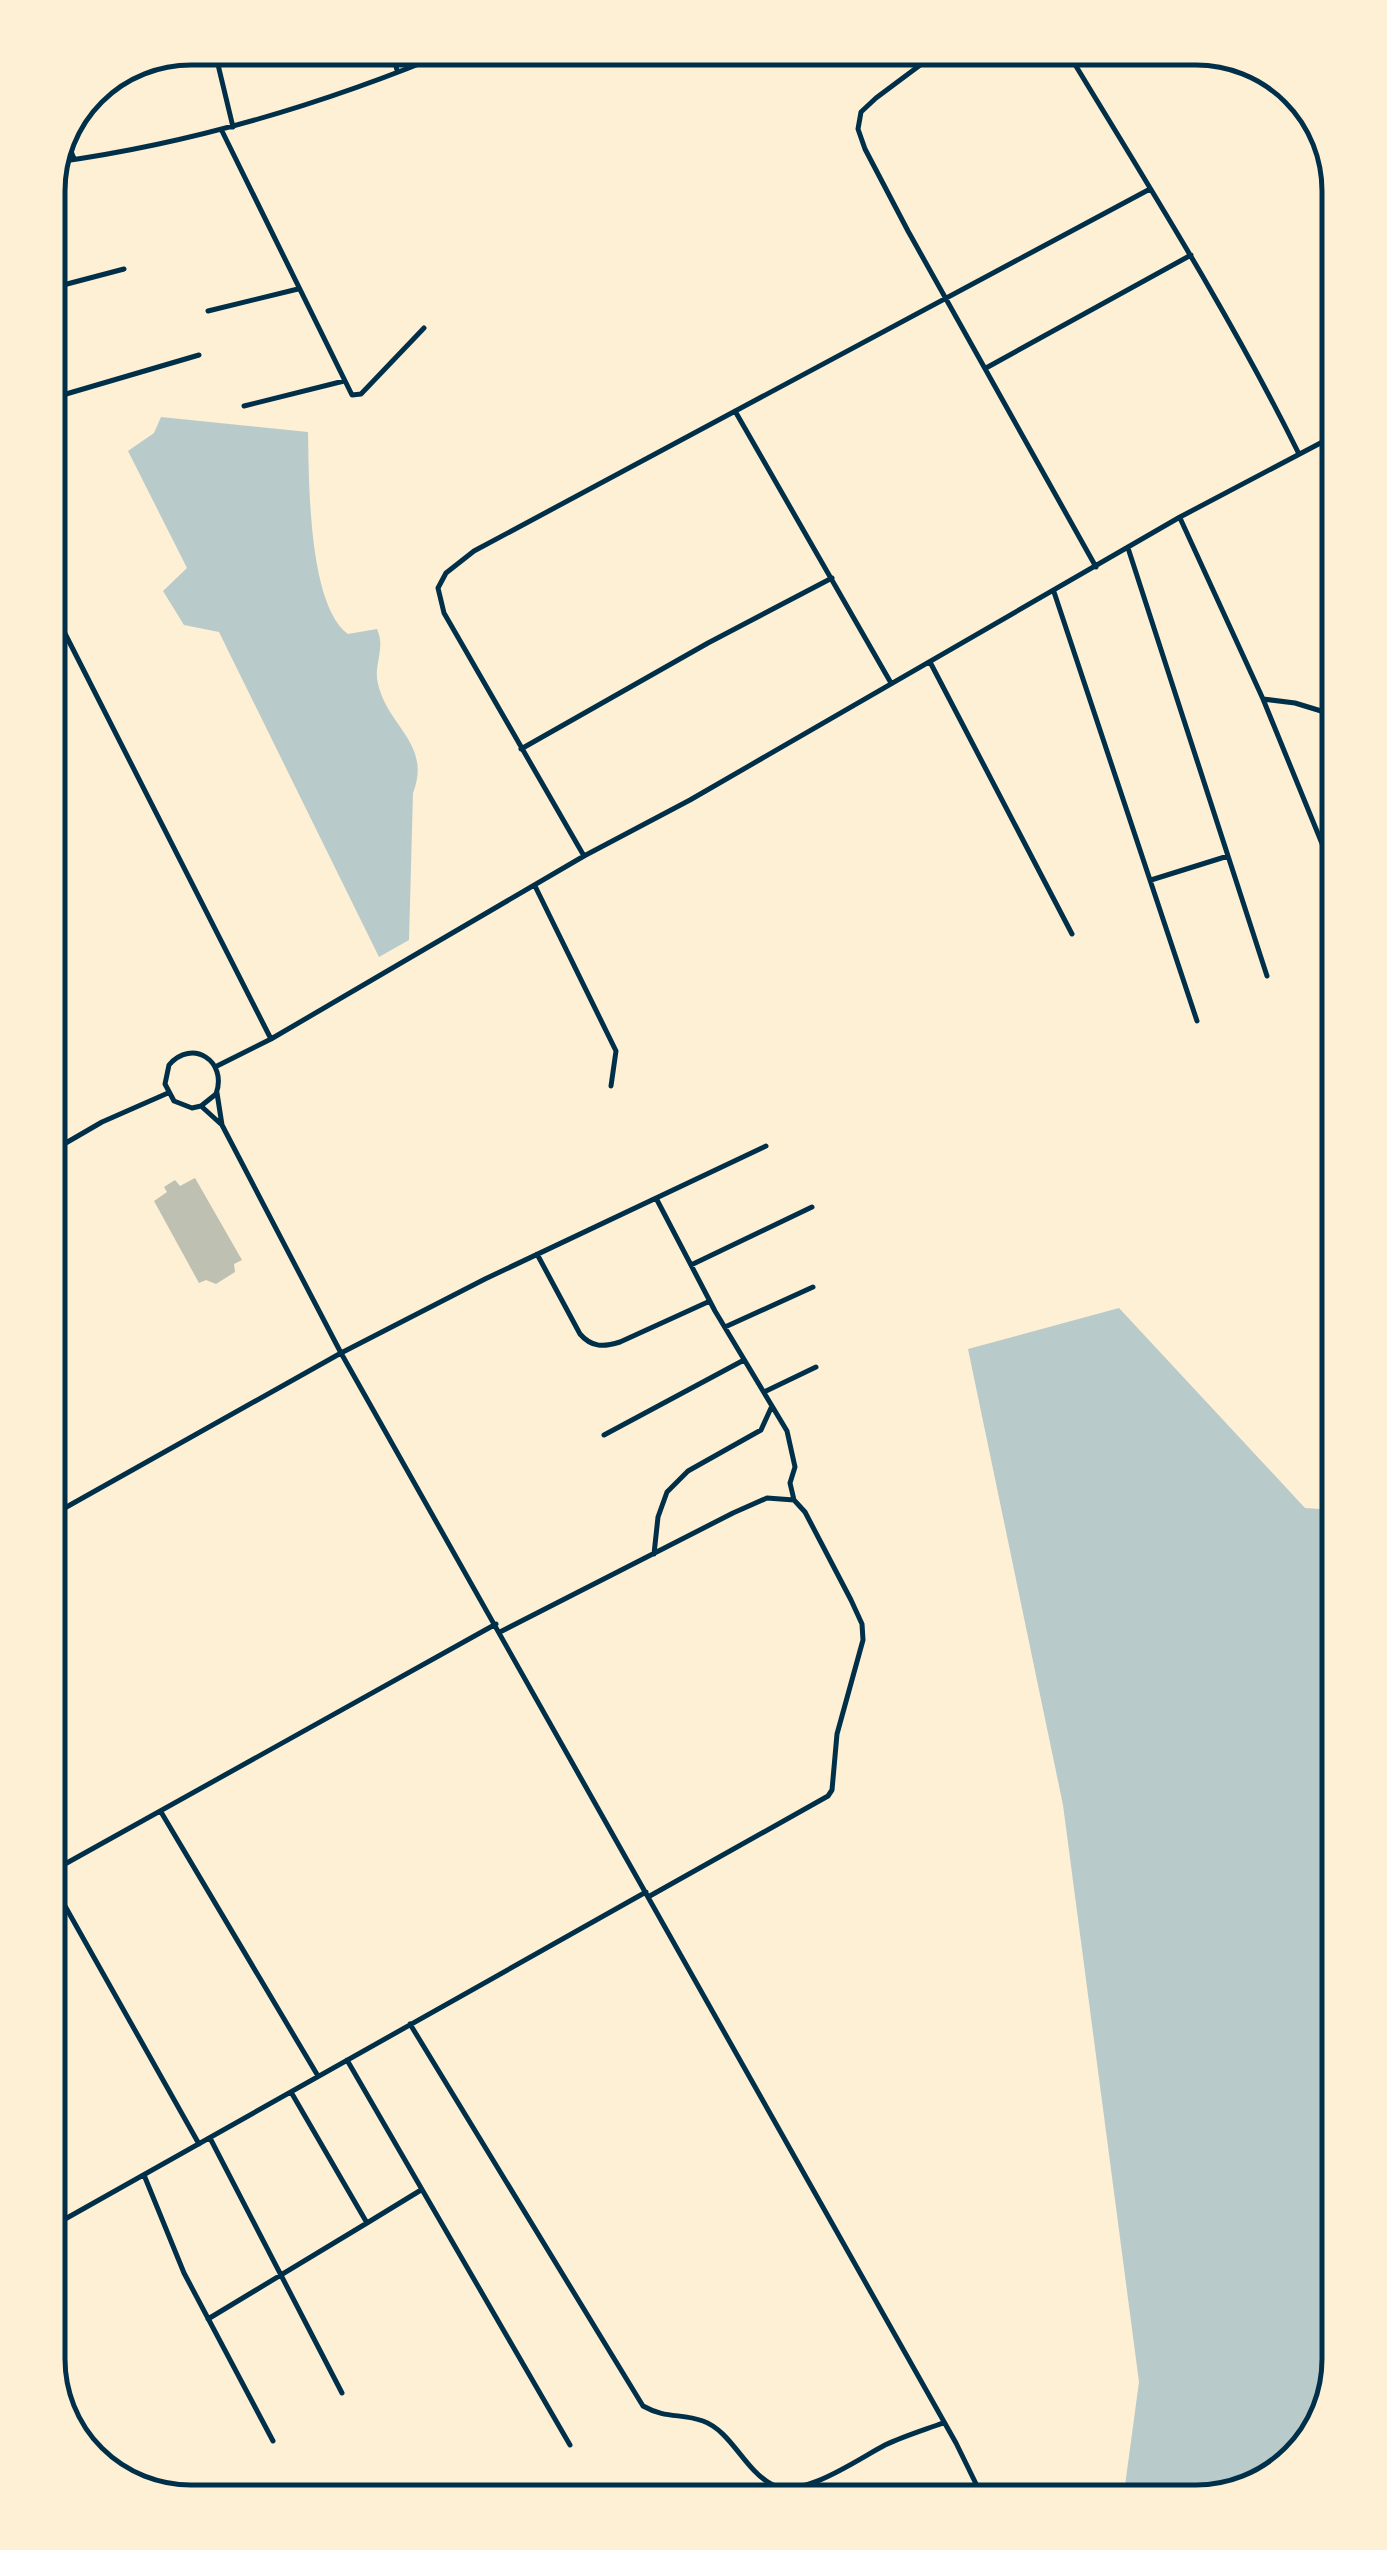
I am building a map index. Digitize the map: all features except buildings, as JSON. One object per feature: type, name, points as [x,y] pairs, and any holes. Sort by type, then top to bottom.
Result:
[{"type":"street","points":[[218,65],[233,127]]},
{"type":"street","points":[[396,65],[398,70]]},
{"type":"street","points":[[69,161],[222,131],[324,99],[412,65]]},
{"type":"street","points":[[920,65],[862,112],[858,129],[864,149],[1096,567]]},
{"type":"street","points":[[1075,65],[1191,255],[1265,385],[1299,454]]},
{"type":"street","points":[[222,131],[352,396],[361,394],[424,328]]},
{"type":"street","points":[[71,153],[74,160]]},
{"type":"street","points":[[584,856],[444,614],[438,588],[446,573],[474,551],[1150,189]]},
{"type":"street","points":[[986,368],[1191,255]]},
{"type":"street","points":[[65,285],[124,269]]},
{"type":"street","points":[[208,311],[298,289]]},
{"type":"street","points":[[65,394],[198,355]]},
{"type":"street","points":[[244,406],[344,381]]},
{"type":"street","points":[[735,410],[891,683]]},
{"type":"street","points":[[217,1066],[271,1039],[1180,517],[1322,442]]},
{"type":"street","points":[[1180,517],[1263,699],[1322,844]]},
{"type":"street","points":[[1128,548],[1267,976]]},
{"type":"street","points":[[521,750],[708,642],[832,578]]},
{"type":"street","points":[[1054,591],[1196,1021]]},
{"type":"street","points":[[65,634],[271,1039]]},
{"type":"street","points":[[929,661],[1072,934]]},
{"type":"street","points":[[1263,699],[1296,702],[1322,711]]},
{"type":"street","points":[[1150,880],[1228,856]]},
{"type":"street","points":[[534,886],[616,1051],[611,1086]]},
{"type":"street","points":[[217,1093],[201,1106],[182,1106],[168,1093],[165,1074],[175,1058],[193,1052],[211,1059],[217,1066],[222,1125],[340,1353],[496,1624],[976,2485]]},
{"type":"street","points":[[65,1143],[168,1093]]},
{"type":"street","points":[[201,1106],[222,1125]]},
{"type":"street","points":[[65,1508],[340,1353],[766,1146]]},
{"type":"street","points":[[65,2220],[410,2024],[828,1796],[832,1790],[837,1734],[860,1656],[862,1624],[805,1512],[794,1500],[790,1483],[795,1467],[787,1431],[710,1301],[656,1198]]},
{"type":"street","points":[[691,1265],[812,1207]]},
{"type":"street","points":[[537,1254],[588,1344],[606,1346],[620,1342],[710,1301]]},
{"type":"street","points":[[725,1327],[813,1287]]},
{"type":"street","points":[[604,1435],[744,1360]]},
{"type":"street","points":[[764,1392],[816,1368]]},
{"type":"street","points":[[654,1554],[658,1517],[667,1492],[688,1471],[761,1430],[772,1406]]},
{"type":"street","points":[[500,1632],[767,1498],[794,1500]]},
{"type":"street","points":[[65,1864],[496,1624]]},
{"type":"street","points":[[160,1811],[318,2076]]},
{"type":"street","points":[[65,1906],[199,2144]]},
{"type":"street","points":[[410,2024],[643,2406],[661,2416],[704,2421],[759,2476],[775,2485]]},
{"type":"street","points":[[347,2060],[570,2444]]},
{"type":"street","points":[[290,2092],[366,2223]]},
{"type":"street","points":[[210,2138],[342,2393]]},
{"type":"street","points":[[144,2175],[208,2320],[273,2441]]},
{"type":"street","points":[[208,2320],[421,2190]]},
{"type":"street","points":[[803,2485],[887,2444],[944,2423]]},
{"type":"shaded area","points":[[161,417],[308,432],[313,540],[325,597],[335,619],[348,634],[377,629],[378,684],[417,761],[409,940],[379,957],[219,632],[184,625],[163,591],[187,568],[128,451],[154,433]]},
{"type":"shaded area","points":[[1119,1308],[1305,1508],[1322,1509],[1320,2384],[1301,2429],[1279,2454],[1259,2468],[1221,2483],[1125,2485],[1139,2382],[1063,1805],[968,1349]]}]
